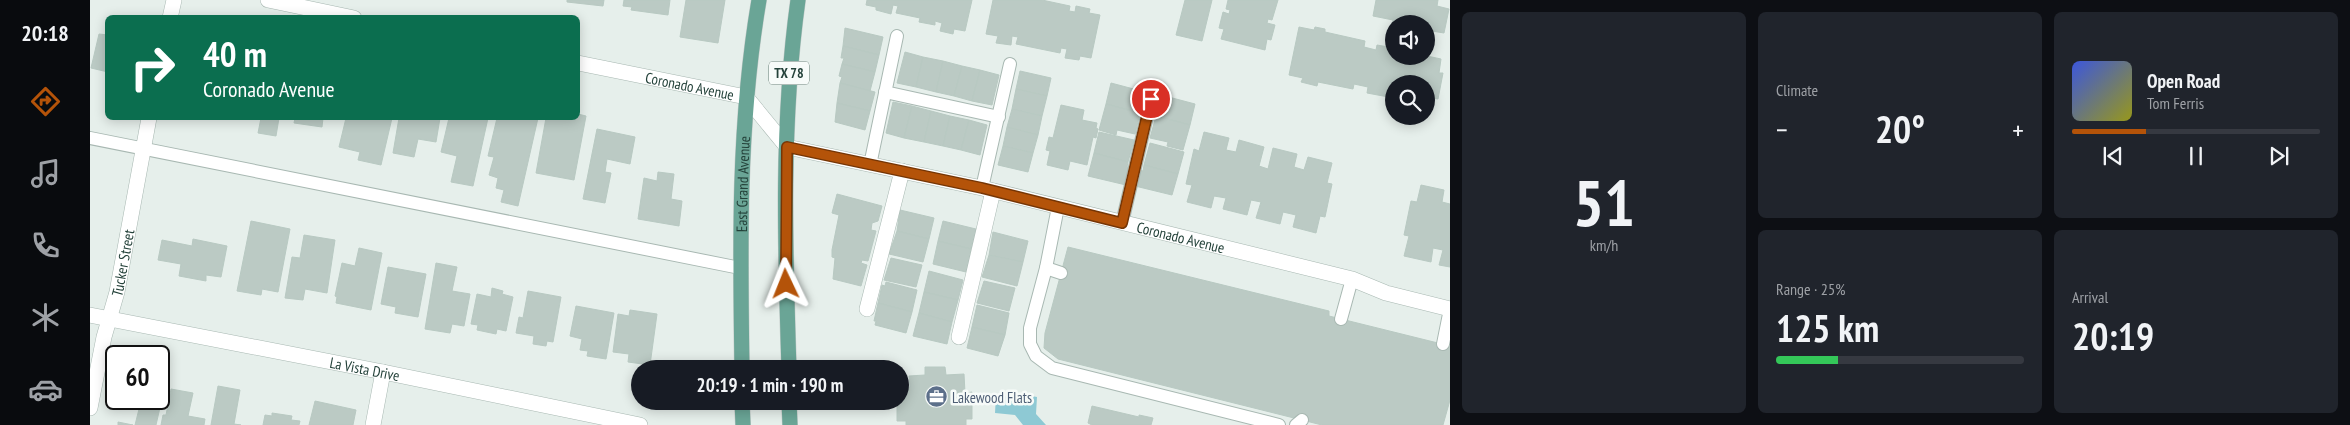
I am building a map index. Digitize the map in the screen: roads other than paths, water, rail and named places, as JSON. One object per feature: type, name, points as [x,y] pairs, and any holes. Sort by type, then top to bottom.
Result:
[{"type":"main road","name":"East Grand Avenue","points":[[742,360],[741,180],[746,97],[759,0]]},
{"type":"main road","name":"TX 78","points":[[789,360],[785,241],[788,89],[798,0]]},
{"type":"main road","points":[[742,410],[743,425]]},
{"type":"main road","points":[[790,410],[790,425]]},
{"type":"street","points":[[171,15],[174,0]]},
{"type":"street","points":[[268,0],[340,15]]},
{"type":"street","name":"Coronado Avenue","points":[[580,63],[746,97],[787,147],[1058,207],[1352,279],[1386,293],[1450,309]]},
{"type":"street","name":"Tucker Street","points":[[90,408],[104,337],[117,292],[149,120]]},
{"type":"street","points":[[867,309],[902,171]]},
{"type":"street","points":[[959,337],[988,190]]},
{"type":"street","name":"La Vista Drive","points":[[90,314],[640,425]]},
{"type":"street","points":[[373,425],[383,372]]},
{"type":"lane","points":[[870,165],[897,36]]},
{"type":"lane","points":[[988,190],[999,117],[1010,64]]},
{"type":"lane","points":[[885,92],[999,117]]},
{"type":"lane","points":[[1122,223],[1151,99]]},
{"type":"lane","points":[[90,138],[740,268]]},
{"type":"lane","points":[[1058,207],[1046,268],[1030,328],[1030,344],[1036,356],[1052,368],[1280,425]]},
{"type":"lane","points":[[1046,268],[1061,272]]},
{"type":"lane","points":[[1342,319],[1352,279]]},
{"type":"lane","points":[[1443,344],[1450,309]]},
{"type":"water","points":[[1021,394],[1037,397],[1036,414],[1046,425],[1023,425],[1015,415],[995,413],[996,395],[1021,398]]},
{"type":"place","name":"Lakewood Flats","points":[[936,397]]}]
